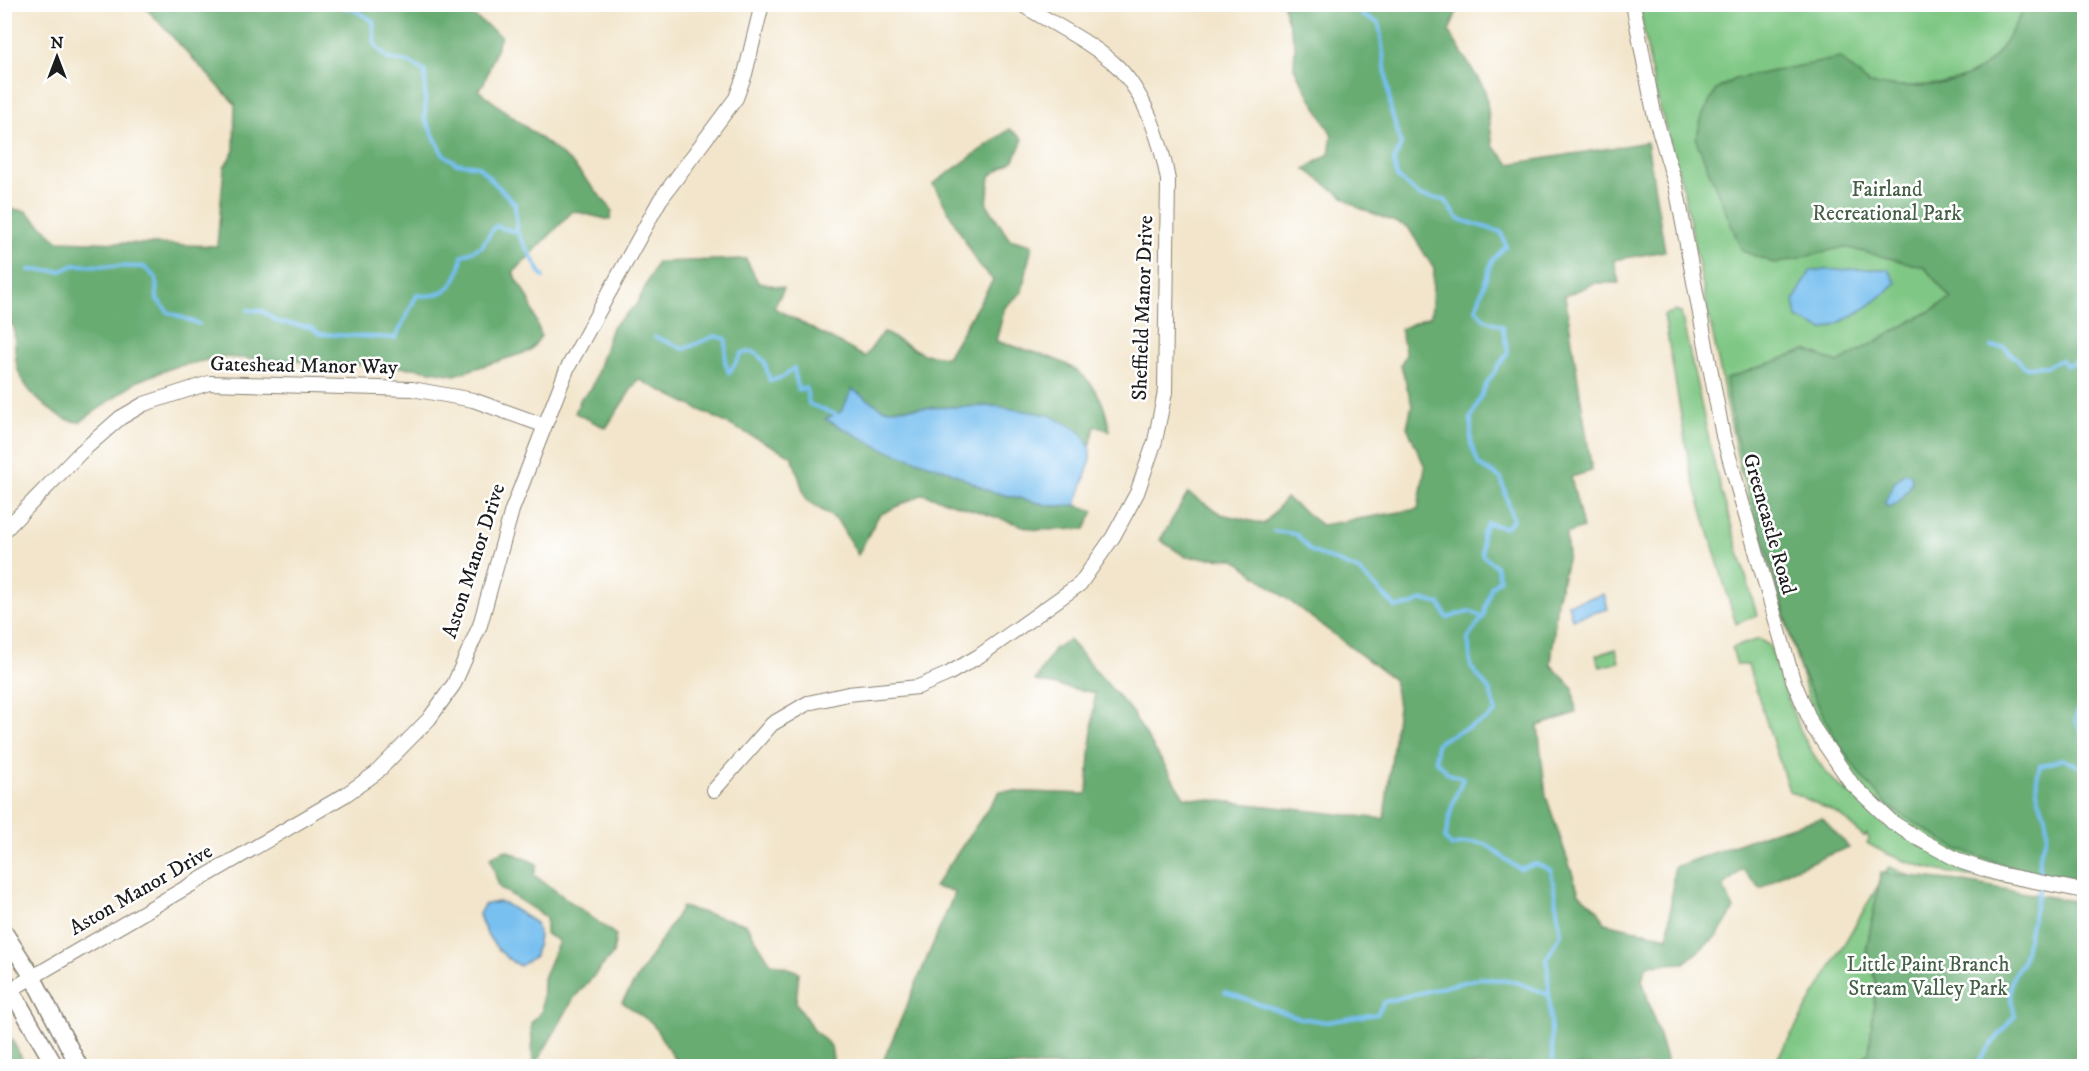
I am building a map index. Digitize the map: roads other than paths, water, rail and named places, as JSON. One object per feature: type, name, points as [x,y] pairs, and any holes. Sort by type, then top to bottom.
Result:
[{"type":"main road","points":[[4,932],[32,976],[80,1066]]},
{"type":"main road","points":[[8,983],[55,1066]]},
{"type":"street","name":"Aston Manor Drive","points":[[8,983],[32,976],[345,795],[376,773],[429,719],[454,684],[480,626],[512,510],[543,425],[567,369],[597,309],[660,200],[736,98],[762,4]]},
{"type":"street","name":"Sheffield Manor Drive","points":[[714,789],[772,724],[808,703],[848,694],[918,687],[979,656],[1080,584],[1113,537],[1137,493],[1155,441],[1165,392],[1168,180],[1163,154],[1155,130],[1133,88],[1117,67],[1073,35],[1021,4]]},
{"type":"street","name":"Greencastle Road","points":[[1633,4],[1654,113],[1676,186],[1723,436],[1793,680],[1813,727],[1852,784],[1892,822],[1933,848],[1962,862],[2031,882],[2085,891]]},
{"type":"street","name":"Gateshead Manor Way","points":[[4,531],[80,453],[120,418],[144,404],[209,383],[412,389],[473,400],[543,425]]},
{"type":"water","points":[[1888,269],[1896,283],[1853,316],[1823,330],[1797,318],[1794,300],[1811,270]]},
{"type":"water","points":[[852,389],[883,409],[994,406],[1049,415],[1079,430],[1090,447],[1090,462],[1076,505],[1052,506],[989,491],[949,471],[883,449],[825,419],[842,411]]},
{"type":"water","points":[[1905,472],[1911,474],[1911,484],[1901,499],[1887,507],[1885,502],[1893,484]]},
{"type":"water","points":[[1604,594],[1608,609],[1572,619],[1568,604]]},
{"type":"water","points":[[504,903],[536,923],[539,936],[535,956],[520,966],[500,951],[481,922],[479,914],[484,905]]},
{"type":"waterway","points":[[334,4],[353,9],[373,21],[375,45],[388,59],[409,62],[425,72],[425,119],[443,154],[456,163],[478,166],[515,204],[517,232],[543,277]]},
{"type":"waterway","points":[[1353,4],[1363,16],[1379,23],[1391,111],[1401,144],[1394,162],[1397,177],[1420,196],[1445,200],[1458,219],[1501,232],[1506,246],[1492,261],[1476,309],[1484,319],[1502,326],[1508,352],[1487,383],[1471,418],[1471,444],[1479,465],[1501,478],[1513,520],[1505,528],[1488,523],[1482,534],[1482,555],[1496,566],[1500,579],[1491,587],[1483,617],[1468,638],[1471,667],[1490,691],[1496,712],[1482,722],[1436,744],[1436,761],[1449,774],[1463,778],[1452,806],[1445,839],[1452,846],[1476,842],[1490,847],[1520,869],[1536,864],[1551,870],[1561,934],[1547,958],[1553,1066]]},
{"type":"waterway","points":[[248,310],[262,311],[278,322],[310,327],[320,334],[395,338],[417,295],[435,295],[449,288],[458,274],[462,256],[482,246],[495,226],[517,232]]},
{"type":"waterway","points":[[29,270],[61,271],[74,265],[144,267],[156,278],[157,299],[168,312],[199,324]]},
{"type":"waterway","points":[[655,337],[684,349],[715,336],[726,339],[725,362],[729,373],[742,353],[754,352],[764,361],[770,381],[783,377],[794,368],[798,390],[806,388],[809,404],[835,414]]},
{"type":"waterway","points":[[1991,347],[2004,347],[2025,367],[2046,366],[2061,360],[2066,365],[2081,361],[2084,364]]},
{"type":"waterway","points":[[1274,531],[1296,534],[1311,551],[1358,570],[1396,607],[1412,605],[1422,600],[1440,604],[1447,618],[1469,611],[1483,617]]},
{"type":"waterway","points":[[2084,705],[2077,711],[2076,721],[2084,737]]},
{"type":"waterway","points":[[2040,879],[2040,854],[2047,833],[2047,823],[2037,786],[2040,766],[2062,759],[2084,768]]},
{"type":"waterway","points":[[1979,1066],[1981,1058],[2015,1015],[2011,1001],[2012,982],[2022,964],[2040,886]]},
{"type":"waterway","points":[[1225,992],[1299,1018],[1327,1022],[1377,1014],[1384,1002],[1480,978],[1516,982],[1549,995]]},
{"type":"park label","name":"Fairland Recreational Park","points":[[1887,202]]},
{"type":"park label","name":"Little Paint Branch Stream Valley Park","points":[[1928,977]]}]
